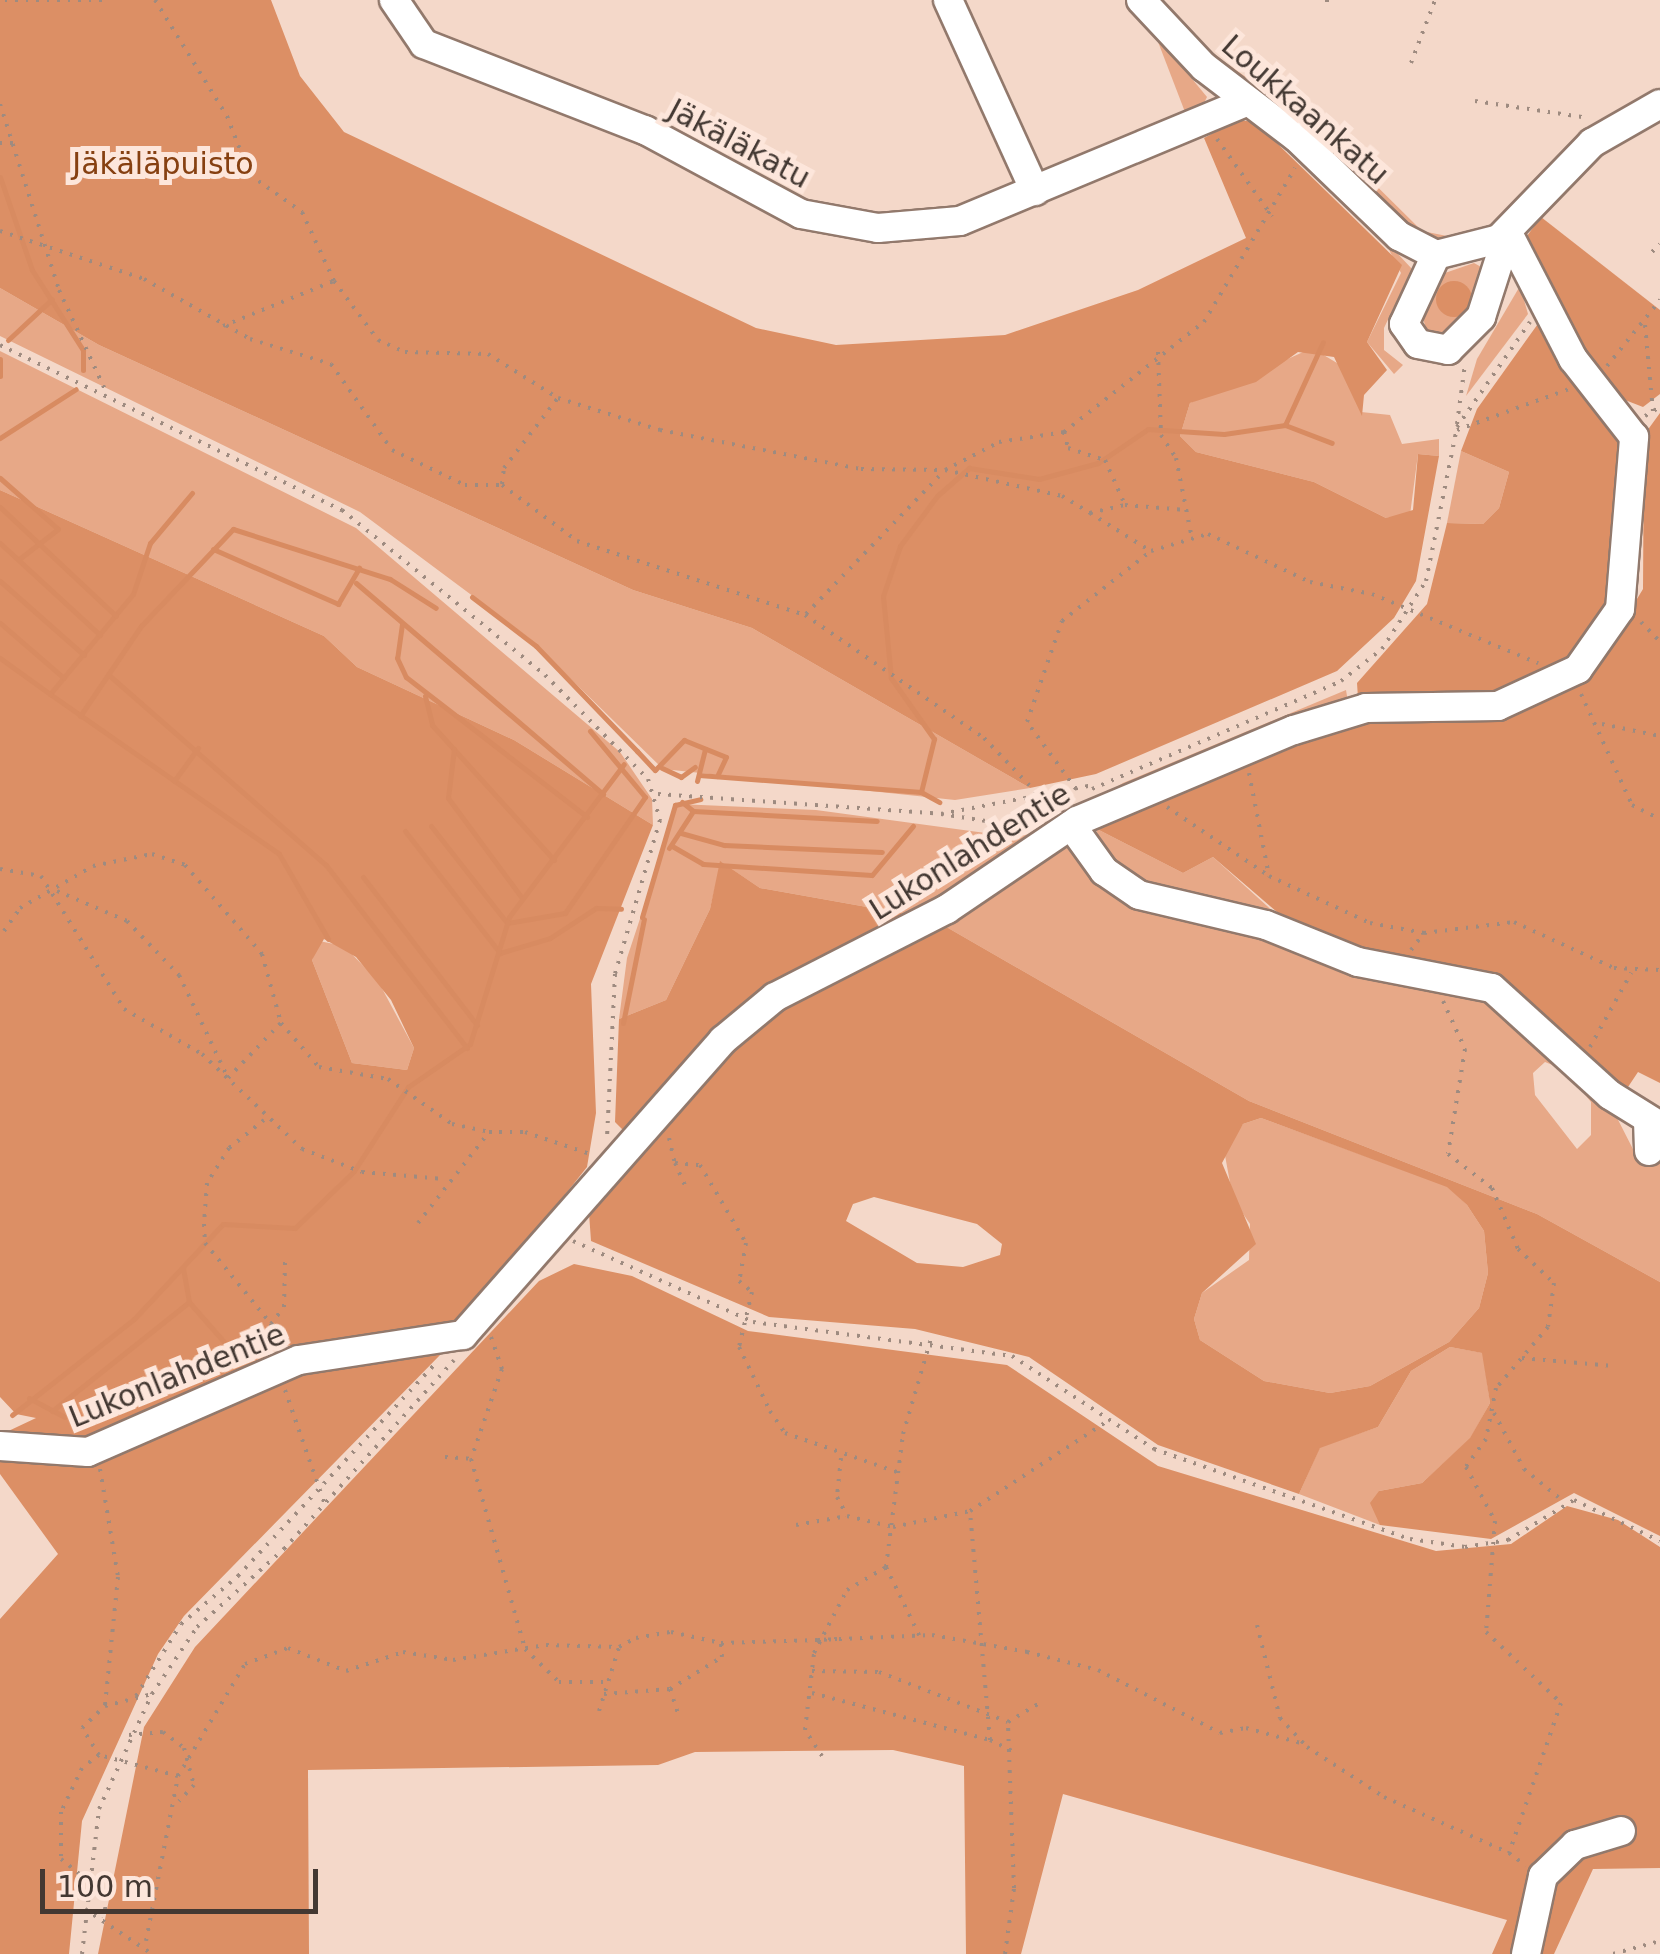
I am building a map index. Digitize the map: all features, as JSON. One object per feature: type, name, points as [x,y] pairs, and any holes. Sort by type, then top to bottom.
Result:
[{"type":"street","name":"Jäkäläkatu","points":[[394,0],[424,44],[645,130],[812,218],[932,228],[1035,192],[1208,122],[1248,101]]},
{"type":"street","points":[[948,0],[1035,192]]},
{"type":"street","name":"Loukkaankatu","points":[[1141,0],[1248,101],[1311,134],[1399,236],[1436,255]]},
{"type":"street","points":[[1508,233],[1436,255],[1407,304],[1406,330],[1436,350],[1470,335],[1508,233],[1592,144],[1660,104]]},
{"type":"street","name":"Lukonlahdentie","points":[[0,1446],[61,1456],[97,1450],[273,1369],[360,1344],[468,1339],[661,1109],[765,1003],[947,910],[1057,821],[1148,792],[1352,710],[1483,708],[1567,676],[1594,654],[1620,609],[1634,437],[1590,380],[1538,298],[1508,233]]},
{"type":"street","points":[[1057,821],[1104,871],[1138,895],[1383,967],[1414,968],[1492,988],[1652,1132]]},
{"type":"street","points":[[1526,1954],[1543,1876],[1575,1844],[1621,1831]]},
{"type":"path","points":[[5,0],[107,0]]},
{"type":"path","points":[[155,0],[226,116],[250,174],[302,212],[334,281],[378,340],[405,352],[488,354],[558,398],[660,430],[860,469],[945,470],[1062,496],[1150,551]]},
{"type":"path","points":[[1411,63],[1435,0]]},
{"type":"path","points":[[1475,101],[1589,118]]},
{"type":"path","points":[[0,104],[44,245],[108,395]]},
{"type":"path","points":[[1576,128],[1598,112]]},
{"type":"path","points":[[1208,122],[1238,178],[1272,216]]},
{"type":"path","points":[[805,615],[945,470],[999,442],[1064,432],[1158,352],[1204,322],[1272,216],[1311,134],[1377,182]]},
{"type":"path","points":[[0,143],[14,144]]},
{"type":"path","points":[[0,230],[193,300],[223,326],[330,364],[392,450],[466,485],[502,484],[577,541],[619,559],[805,615],[895,674],[1041,795],[1057,821],[1098,784]]},
{"type":"path","points":[[1652,252],[1660,244]]},
{"type":"path","points":[[223,326],[334,281]]},
{"type":"path","points":[[1456,429],[1538,298]]},
{"type":"path","points":[[1456,429],[1590,380],[1645,325],[1660,300]]},
{"type":"path","points":[[1645,325],[1657,369],[1653,412]]},
{"type":"path","points":[[941,814],[1098,784],[1341,681],[1411,612],[1430,568],[1470,335]]},
{"type":"path","points":[[0,345],[354,518],[545,675],[658,794],[659,830],[615,974],[607,1157],[526,1132],[489,1132],[452,1124],[370,1074],[319,1067],[281,1023],[262,954],[184,865],[152,854],[122,857],[20,908],[4,930]]},
{"type":"path","points":[[1158,352],[1160,426],[1192,540]]},
{"type":"path","points":[[502,484],[504,468],[558,398]]},
{"type":"path","points":[[1064,432],[1068,448],[1105,460],[1125,504]]},
{"type":"path","points":[[1090,513],[1125,504],[1186,510]]},
{"type":"path","points":[[1076,789],[1027,722],[1044,660],[1062,621],[1150,551],[1192,540],[1227,537],[1310,582],[1411,612],[1567,676],[1602,724],[1602,754],[1632,805],[1660,819]]},
{"type":"path","points":[[1620,609],[1660,642]]},
{"type":"path","points":[[1602,724],[1660,736]]},
{"type":"path","points":[[1246,752],[1268,876]]},
{"type":"path","points":[[658,794],[692,789],[1032,826]]},
{"type":"path","points":[[1148,792],[1268,876],[1370,923],[1424,933],[1514,922],[1631,974],[1660,970]]},
{"type":"path","points":[[0,869],[40,876],[56,891],[124,1009],[228,1078]]},
{"type":"path","points":[[56,891],[89,897],[127,921],[179,975],[228,1078],[264,1120],[302,1149],[362,1172],[444,1178]]},
{"type":"path","points":[[1383,967],[1424,933]]},
{"type":"path","points":[[1414,968],[1455,1015],[1465,1048],[1448,1154],[1492,1188],[1518,1249],[1554,1283],[1548,1327],[1496,1388],[1493,1412],[1466,1467],[1490,1503],[1486,1632],[1561,1702],[1509,1854]]},
{"type":"path","points":[[1578,1068],[1631,974]]},
{"type":"path","points":[[228,1078],[281,1023]]},
{"type":"path","points":[[661,1109],[675,1163],[686,1185]]},
{"type":"path","points":[[264,1120],[229,1148],[207,1183],[204,1224],[205,1242],[272,1324]]},
{"type":"path","points":[[418,1223],[444,1178],[489,1132]]},
{"type":"path","points":[[675,1163],[700,1166],[746,1243],[740,1280],[752,1292],[741,1319],[739,1347],[785,1432],[841,1458],[896,1472]]},
{"type":"path","points":[[564,1236],[741,1319],[931,1340],[1030,1364],[1154,1449],[1374,1528],[1437,1546],[1490,1544],[1528,1530],[1564,1501]]},
{"type":"path","points":[[285,1262],[284,1307],[272,1324],[273,1369],[324,1502]]},
{"type":"path","points":[[468,1339],[502,1369],[472,1459],[525,1649],[559,1682],[604,1682]]},
{"type":"path","points":[[136,1696],[180,1624],[468,1339]]},
{"type":"path","points":[[82,1954],[86,1882],[117,1760],[152,1694],[197,1627],[324,1502],[468,1339]]},
{"type":"path","points":[[919,1635],[886,1567],[886,1524],[931,1340]]},
{"type":"path","points":[[1522,1358],[1614,1366]]},
{"type":"path","points":[[1493,1412],[1524,1469],[1564,1501],[1605,1509],[1660,1541]]},
{"type":"path","points":[[796,1526],[847,1516],[886,1524],[970,1510],[1109,1420]]},
{"type":"path","points":[[97,1450],[118,1576],[106,1706]]},
{"type":"path","points":[[445,1456],[472,1459]]},
{"type":"path","points":[[841,1458],[837,1497],[847,1516]]},
{"type":"path","points":[[970,1510],[994,1718],[990,1740]]},
{"type":"path","points":[[822,1756],[805,1730],[818,1640],[847,1590],[886,1567]]},
{"type":"path","points":[[1258,1625],[1280,1718],[1304,1744],[1384,1797],[1509,1854],[1543,1876]]},
{"type":"path","points":[[146,1941],[179,1801],[178,1776],[245,1664],[288,1648],[346,1670],[403,1652],[453,1660],[525,1649],[619,1647],[671,1632],[721,1643],[919,1635],[983,1642],[1098,1670],[1220,1733],[1246,1728],[1304,1744]]},
{"type":"path","points":[[818,1640],[837,1639]]},
{"type":"path","points":[[604,1694],[670,1688],[722,1657],[721,1643]]},
{"type":"path","points":[[599,1711],[604,1682],[619,1647]]},
{"type":"path","points":[[812,1671],[879,1672],[1008,1722],[1040,1703]]},
{"type":"path","points":[[670,1688],[678,1716]]},
{"type":"path","points":[[812,1693],[990,1740],[1012,1751]]},
{"type":"path","points":[[152,1694],[106,1706],[82,1728],[98,1755],[178,1776]]},
{"type":"path","points":[[1006,1954],[1012,1751],[1008,1722]]},
{"type":"path","points":[[129,1736],[163,1732],[188,1764],[192,1794],[179,1801]]},
{"type":"path","points":[[98,1755],[82,1768],[61,1812],[61,1859],[108,1897],[103,1917]]},
{"type":"path","points":[[85,1910],[146,1941],[152,1954]]},
{"type":"path","points":[[1613,1954],[1660,1942]]},
{"type":"shaded area","points":[[1155,34],[1207,97],[1202,107],[1185,112]]},
{"type":"shaded area","points":[[1222,60],[1321,131],[1422,231],[1452,237],[1495,225],[1446,245],[1417,237]]},
{"type":"shaded area","points":[[1383,238],[1412,269],[1384,328],[1384,350],[1403,365],[1394,374],[1367,342],[1401,273]]},
{"type":"shaded area","points":[[1474,263],[1483,268],[1476,303],[1443,338],[1428,335],[1419,305],[1442,274]]},
{"type":"shaded area","points":[[1520,286],[1528,314],[1466,396],[1477,359]]},
{"type":"shaded area","points":[[0,288],[99,345],[633,590],[752,628],[1030,788],[955,800],[663,769],[529,638],[360,512],[0,336]]},
{"type":"shaded area","points":[[1312,348],[1342,366],[1361,412],[1390,415],[1402,444],[1439,439],[1439,456],[1418,454],[1410,515],[1386,518],[1314,482],[1196,452],[1180,436],[1190,403]]},
{"type":"shaded area","points":[[0,351],[356,528],[620,752],[652,799],[653,825],[514,740],[357,667],[324,636],[0,490]]},
{"type":"shaded area","points":[[1461,451],[1509,472],[1499,508],[1483,524],[1447,523]]},
{"type":"shaded area","points":[[1346,690],[1348,702],[1068,817],[1123,783]]},
{"type":"shaded area","points":[[678,804],[816,810],[1015,837],[1044,831],[923,917],[760,888],[721,862],[710,909],[666,1000],[619,1019],[627,958]]},
{"type":"shaded area","points":[[1095,828],[1183,873],[1213,857],[1288,925],[1149,892],[1112,866]]},
{"type":"shaded area","points":[[1065,837],[1115,898],[1469,987],[1528,1030],[1546,1057],[1560,1068],[1545,1062],[1533,1073],[1535,1095],[1577,1149],[1591,1135],[1591,1102],[1569,1075],[1612,1108],[1637,1157],[1660,1145],[1660,1282],[1537,1214],[1249,1101],[936,921]]},
{"type":"shaded area","points":[[319,941],[344,946],[378,981],[414,1048],[407,1070],[352,1063],[312,960]]},
{"type":"shaded area","points":[[1261,1118],[1447,1186],[1467,1205],[1484,1231],[1488,1273],[1479,1308],[1449,1342],[1370,1386],[1330,1393],[1264,1381],[1200,1340],[1194,1319],[1202,1293],[1249,1260],[1250,1224],[1233,1199],[1224,1150],[1243,1124]]},
{"type":"shaded area","points":[[1450,1347],[1483,1353],[1490,1403],[1470,1439],[1422,1483],[1379,1491],[1380,1525],[1299,1494],[1320,1447],[1378,1427],[1411,1371]]},
{"type":"green space","name":"Jäkäläpuisto","points":[[0,0],[271,0],[300,76],[344,132],[756,328],[836,345],[1005,335],[1138,290],[1246,238],[1204,138],[1238,120],[1255,122],[1402,265],[1367,342],[1387,370],[1364,395],[1362,416],[1334,357],[1298,352],[1256,382],[1190,403],[1180,436],[1196,452],[1314,482],[1386,518],[1413,510],[1418,454],[1439,456],[1416,581],[1394,618],[1337,671],[1096,774],[1030,788],[752,628],[633,590],[99,345],[0,288]]},
{"type":"green space","points":[[1541,217],[1660,310],[1660,394],[1643,407],[1625,400],[1588,357],[1524,240]]},
{"type":"green space","points":[[1454,281],[1467,286],[1472,299],[1467,312],[1454,317],[1441,312],[1436,299],[1441,286]]},
{"type":"green space","points":[[1540,321],[1624,429],[1616,580],[1591,645],[1525,692],[1358,698],[1357,683],[1427,604],[1447,523],[1483,524],[1499,508],[1509,472],[1461,451],[1477,409]]},
{"type":"green space","points":[[1660,413],[1660,1083],[1638,1072],[1622,1096],[1500,984],[1450,964],[1392,961],[1284,918],[1213,857],[1183,873],[1095,828],[1305,731],[1438,712],[1599,662],[1643,589],[1644,435]]},
{"type":"green space","points":[[0,490],[324,636],[357,667],[514,740],[653,825],[591,984],[596,1113],[587,1167],[464,1322],[278,1347],[243,1373],[94,1443],[0,1435],[36,1418],[16,1414],[0,1397]],"holes":[[[324,939],[356,957],[391,1000],[414,1048],[407,1070],[352,1063],[312,960]]]},
{"type":"green space","points":[[720,861],[760,888],[923,917],[760,997],[624,1131],[615,1122],[619,1019],[666,1000],[710,909]]},
{"type":"green space","points":[[936,921],[1249,1101],[1537,1214],[1660,1282],[1660,1536],[1574,1493],[1491,1539],[1380,1525],[1370,1503],[1379,1491],[1422,1483],[1470,1438],[1490,1403],[1482,1353],[1450,1347],[1411,1371],[1378,1427],[1320,1448],[1299,1494],[1158,1445],[1029,1357],[915,1329],[769,1317],[591,1241],[589,1213],[753,1021]],"holes":[[[1261,1118],[1447,1187],[1467,1205],[1484,1231],[1488,1273],[1479,1308],[1449,1342],[1370,1386],[1330,1393],[1264,1381],[1200,1340],[1194,1319],[1202,1293],[1256,1244],[1222,1163],[1243,1124]],[[874,1197],[977,1224],[1002,1244],[1000,1255],[963,1267],[917,1263],[846,1221],[853,1204]]]},
{"type":"green space","points":[[574,1264],[632,1276],[748,1331],[1007,1365],[1158,1466],[1436,1551],[1511,1544],[1567,1506],[1618,1520],[1660,1547],[1660,1868],[1593,1869],[1554,1954],[1492,1954],[1507,1920],[1063,1794],[1021,1954],[966,1954],[964,1766],[893,1750],[695,1752],[658,1765],[308,1770],[309,1954],[98,1954],[144,1727],[195,1647],[539,1281]]},
{"type":"green space","points":[[442,1353],[184,1616],[158,1654],[82,1821],[69,1954],[0,1954],[0,1619],[58,1554],[0,1474],[0,1453],[45,1461],[282,1373]]},
{"type":"waterway","points":[[0,177],[32,270],[83,350],[83,370]]},
{"type":"waterway","points":[[8,340],[52,299]]},
{"type":"waterway","points":[[699,775],[921,792],[934,739],[891,678],[883,596],[900,546],[937,496],[969,468],[1039,479],[1098,463],[1148,429],[1224,434],[1285,425],[1323,342]]},
{"type":"waterway","points":[[0,359],[0,376]]},
{"type":"waterway","points":[[0,438],[76,389]]},
{"type":"waterway","points":[[1285,425],[1332,443]]},
{"type":"waterway","points":[[0,478],[58,529],[19,559]]},
{"type":"waterway","points":[[192,493],[150,543],[133,594],[50,694],[279,854],[328,939]]},
{"type":"waterway","points":[[0,507],[116,616]]},
{"type":"waterway","points":[[80,716],[141,626],[233,529],[390,579],[436,608]]},
{"type":"waterway","points":[[0,543],[100,635]]},
{"type":"waterway","points":[[213,549],[338,604],[359,568]]},
{"type":"waterway","points":[[0,581],[84,655]]},
{"type":"waterway","points":[[356,583],[603,794]]},
{"type":"waterway","points":[[472,597],[536,646],[637,751]]},
{"type":"waterway","points":[[0,623],[64,678]]},
{"type":"waterway","points":[[402,624],[397,658],[406,677],[587,817]]},
{"type":"waterway","points":[[0,658],[50,694]]},
{"type":"waterway","points":[[110,676],[326,865],[467,1048]]},
{"type":"waterway","points":[[425,696],[432,725],[554,860]]},
{"type":"waterway","points":[[431,826],[507,923],[565,913],[645,797],[590,731]]},
{"type":"waterway","points":[[637,751],[655,770],[684,740],[726,757],[717,776]]},
{"type":"waterway","points":[[174,781],[198,748]]},
{"type":"waterway","points":[[454,749],[448,798],[522,898]]},
{"type":"waterway","points":[[697,781],[705,749]]},
{"type":"waterway","points":[[12,1415],[134,1319],[223,1224],[295,1228],[354,1171],[408,1087],[470,1044],[509,917],[624,764]]},
{"type":"waterway","points":[[662,768],[681,777],[695,767]]},
{"type":"waterway","points":[[921,792],[939,802]]},
{"type":"waterway","points":[[642,917],[675,805],[700,799]]},
{"type":"waterway","points":[[682,802],[693,811],[877,821]]},
{"type":"waterway","points":[[669,848],[693,811]]},
{"type":"waterway","points":[[672,846],[703,864],[872,875],[913,826]]},
{"type":"waterway","points":[[405,831],[500,953],[550,938],[596,908],[621,909]]},
{"type":"waterway","points":[[681,833],[724,845],[882,852]]},
{"type":"waterway","points":[[363,877],[477,1025]]},
{"type":"waterway","points":[[623,1023],[644,919]]},
{"type":"waterway","points":[[52,1411],[189,1302],[183,1268]]},
{"type":"waterway","points":[[189,1302],[240,1360]]},
{"type":"waterway","points":[[29,1398],[64,1417]]}]
